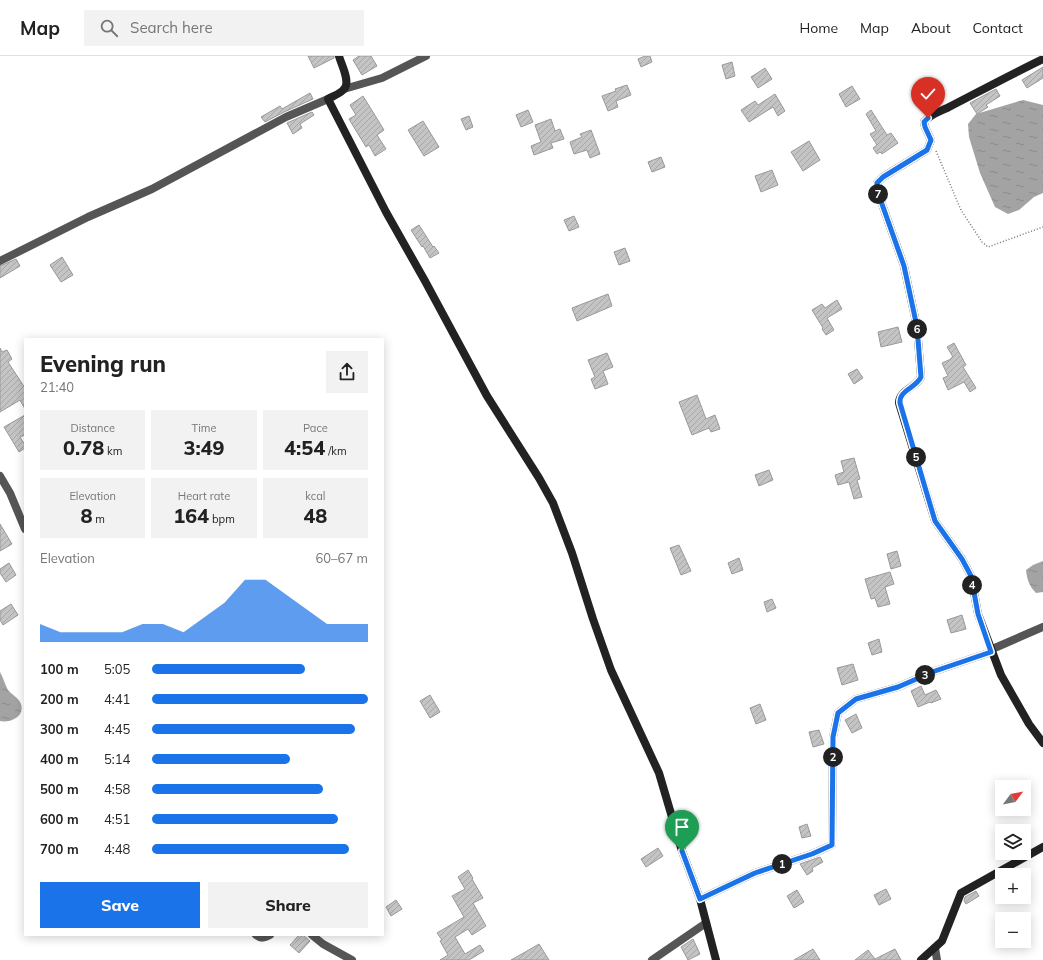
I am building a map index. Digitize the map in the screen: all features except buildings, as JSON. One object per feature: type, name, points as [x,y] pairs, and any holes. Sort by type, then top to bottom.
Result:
[{"type":"street","points":[[339,56],[346,82],[344,89]]},
{"type":"street","points":[[0,261],[88,217],[152,189],[286,117],[328,99],[344,89],[382,78],[426,56]]},
{"type":"street","points":[[1043,59],[928,118],[924,122],[931,140],[927,150],[883,177],[877,183],[877,190],[904,266],[917,327],[921,377],[918,382],[901,394],[899,398],[900,403],[935,521],[962,559],[971,576],[978,614],[1001,675],[1029,724],[1043,743]]},
{"type":"street","points":[[328,99],[386,212],[487,396],[539,478],[553,503],[572,553],[593,620],[611,670],[658,773],[682,851],[700,899],[716,960]]},
{"type":"street","points":[[0,476],[10,493],[24,527]]},
{"type":"street","points":[[700,899],[755,873],[812,854],[832,845],[833,737],[838,713],[856,699],[898,687],[935,671],[991,651],[1043,627]]},
{"type":"street","points":[[921,960],[942,941],[961,893],[1043,846]]},
{"type":"street","points":[[652,960],[706,923]]},
{"type":"street","points":[[257,936],[260,938],[268,936]]},
{"type":"street","points":[[313,936],[323,944],[352,960]]},
{"type":"street","points":[[934,948],[937,960]]},
{"type":"path","points":[[931,140],[961,210],[982,242],[988,247],[1043,227]]},
{"type":"water","points":[[1023,100],[1043,105],[1043,193],[1034,197],[1019,210],[1008,214],[995,207],[980,173],[969,137],[968,124],[976,114]]},
{"type":"water","points":[[1043,561],[1043,592],[1036,593],[1029,582],[1026,570]]},
{"type":"water","points":[[0,672],[8,690],[19,700],[22,709],[19,716],[8,721],[0,721]]},
{"type":"route","points":[[682,851],[700,899],[755,873],[812,854],[832,845],[833,737],[838,713],[856,699],[898,687],[935,671],[991,652],[978,614],[971,576],[962,559],[935,521],[899,398],[901,394],[918,382],[921,377],[917,327],[904,266],[877,190],[877,183],[883,177],[927,150],[931,140],[924,122],[928,118]]}]
